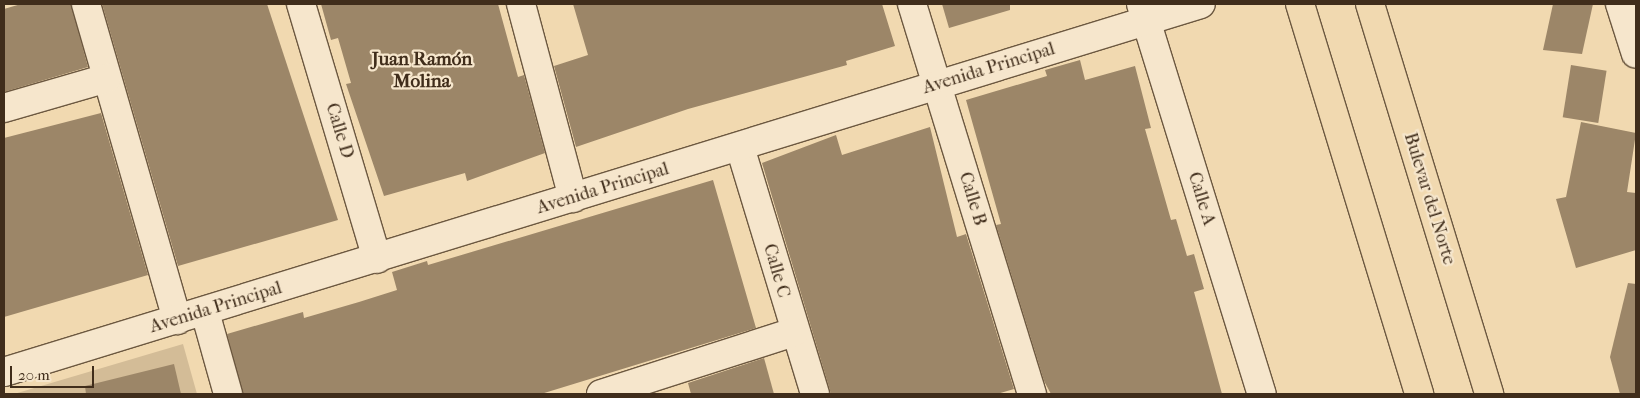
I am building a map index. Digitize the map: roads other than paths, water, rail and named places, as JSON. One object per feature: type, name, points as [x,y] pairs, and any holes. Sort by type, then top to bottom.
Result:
[{"type":"highway","points":[[1300,4],[1419,394]]},
{"type":"highway","name":"Bulevar del Norte","points":[[1370,4],[1489,394]]},
{"type":"street","points":[[86,4],[177,320]]},
{"type":"street","name":"Calle D","points":[[301,4],[377,259]]},
{"type":"street","points":[[521,4],[573,198]]},
{"type":"street","name":"Calle B","points":[[912,4],[1032,394]]},
{"type":"street","name":"Avenida Principal","points":[[4,372],[205,312],[937,85],[1144,12],[1201,4]]},
{"type":"street","name":"Calle A","points":[[1144,12],[1262,394]]},
{"type":"street","points":[[1628,18],[1636,54]]},
{"type":"street","points":[[4,108],[107,78]]},
{"type":"street","name":"Calle C","points":[[740,146],[794,332],[815,394]]},
{"type":"street","points":[[205,312],[228,394]]},
{"type":"street","points":[[601,394],[794,332]]},
{"type":"district","name":"Juan Ramón Molina","points":[[422,71]]}]
